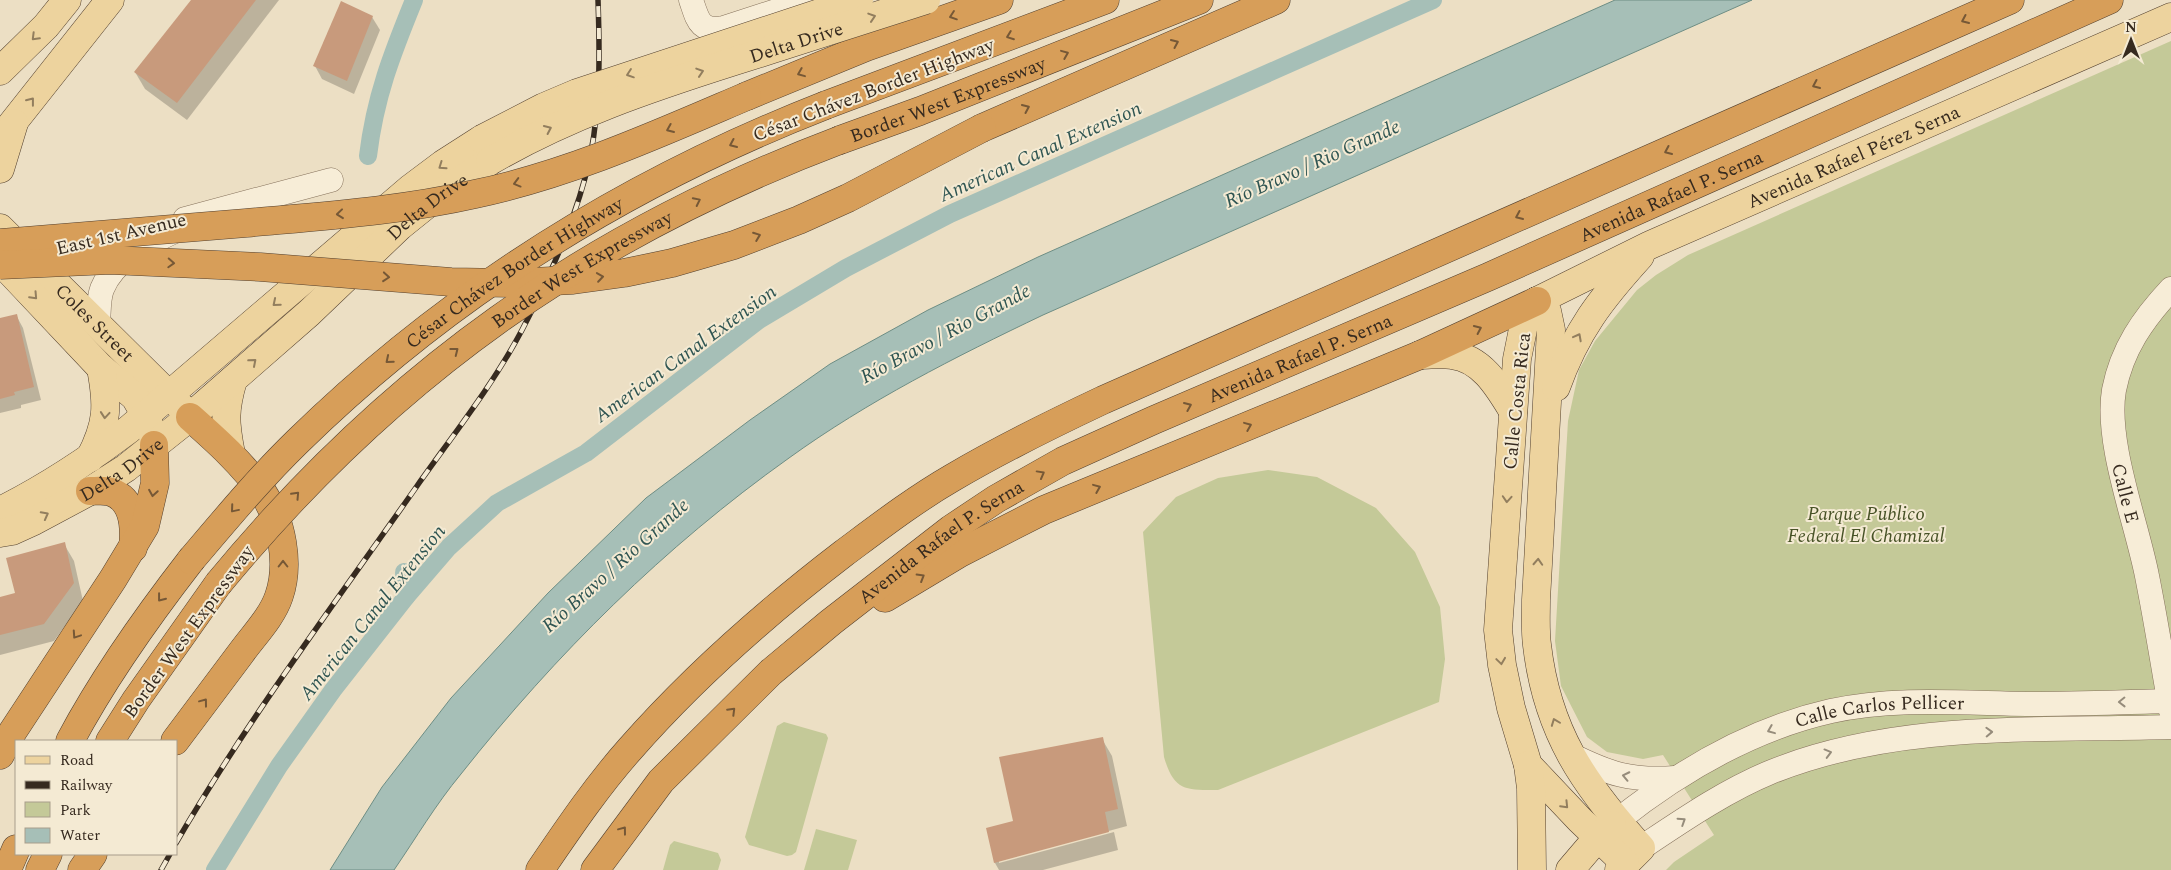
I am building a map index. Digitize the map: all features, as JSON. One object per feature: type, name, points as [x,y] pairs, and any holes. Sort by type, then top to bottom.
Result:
[{"type":"highway","points":[[1,229],[317,217],[402,208],[476,194],[548,175],[641,141],[866,47],[999,0]]},
{"type":"highway","name":"César Chávez Border Highway","points":[[71,740],[117,660],[191,560],[248,493],[297,442],[348,394],[417,336],[476,290],[530,254],[616,203],[709,154],[767,128],[826,105],[1105,0]]},
{"type":"highway","name":"Border West Expressway","points":[[111,740],[136,700],[218,584],[257,536],[378,414],[425,374],[491,323],[577,266],[634,233],[696,201],[776,164],[929,107],[1199,0]]},
{"type":"highway","points":[[8,267],[110,260],[260,267],[451,282],[500,283],[573,280],[624,274],[672,263],[734,245],[799,220],[848,198],[982,128],[1276,0]]},
{"type":"highway","points":[[540,870],[580,812],[629,750],[699,677],[742,636],[809,580],[889,519],[952,478],[1029,435],[1103,400],[2010,0]]},
{"type":"highway","name":"Avenida Rafael P. Serna","points":[[595,870],[661,781],[771,672],[831,622],[951,529],[996,499],[1063,461],[1488,277],[2109,0]]},
{"type":"highway","points":[[831,622],[890,596],[960,554],[1044,510],[1420,355],[1537,302]]},
{"type":"highway","points":[[176,740],[265,621],[279,596],[283,569],[282,546],[274,515],[263,494],[231,454],[190,417]]},
{"type":"highway","points":[[0,755],[13,731],[146,526],[152,505],[155,483],[154,445]]},
{"type":"highway","points":[[90,491],[110,492],[121,498],[133,515],[135,529],[133,548]]},
{"type":"highway","points":[[7,870],[15,852]]},
{"type":"highway","points":[[40,870],[48,855]]},
{"type":"highway","points":[[82,870],[91,855]]},
{"type":"main road","points":[[0,71],[46,26],[67,0]]},
{"type":"main road","points":[[0,168],[7,131],[110,0]]},
{"type":"main road","name":"Delta Drive","points":[[0,533],[12,531],[34,521],[90,491],[126,468],[190,417],[309,313],[400,226],[441,193],[486,150],[544,107],[577,93],[859,0]]},
{"type":"main road","name":"Delta Drive","points":[[0,512],[48,486],[90,459],[146,416],[411,188],[443,164],[531,138],[590,110],[926,0]]},
{"type":"main road","name":"Avenida Rafael Pérez Serna","points":[[1537,302],[1650,245],[2171,17]]},
{"type":"main road","name":"Coles Street","points":[[1,229],[8,267],[101,368],[135,397],[146,416],[154,445]]},
{"type":"main road","points":[[1546,414],[1562,368],[1579,332],[1601,301],[1650,245]]},
{"type":"main road","name":"Coles Street","points":[[8,267],[98,324],[171,394],[190,417]]},
{"type":"main road","name":"Calle Costa Rica","points":[[1608,829],[1574,814],[1528,764],[1511,708],[1502,665],[1498,630],[1517,359],[1524,324],[1537,302],[1548,312],[1551,330],[1536,600],[1537,644],[1542,678],[1554,720],[1569,754],[1582,775],[1608,829],[1628,860]]},
{"type":"main road","points":[[1420,355],[1452,355],[1465,359],[1480,368],[1494,381],[1513,411]]},
{"type":"main road","points":[[90,459],[103,429],[106,411],[101,368]]},
{"type":"main road","points":[[231,454],[225,424],[226,404],[232,380]]},
{"type":"main road","points":[[1528,764],[1531,788],[1532,870]]},
{"type":"main road","points":[[1570,870],[1608,829]]},
{"type":"street","points":[[691,0],[698,19],[704,27],[712,30],[724,28],[810,0]]},
{"type":"street","name":"East 1st Avenue","points":[[8,267],[52,249],[218,211],[331,180]]},
{"type":"street","name":"East 1st Avenue","points":[[98,324],[102,289],[111,274],[130,255],[148,244],[218,211]]},
{"type":"street","name":"Calle E","points":[[2170,705],[2147,576],[2118,458],[2114,425],[2114,392],[2122,362],[2131,340],[2150,312],[2171,289]]},
{"type":"street","name":"Calle Carlos Pellicer","points":[[1608,829],[1675,778],[1731,746],[1785,725],[1830,712],[1877,704],[1928,702],[2170,705]]},
{"type":"street","name":"Calle Carlos Pellicer","points":[[1628,860],[1721,797],[1770,772],[1812,757],[1854,746],[1899,738],[1952,733],[2171,727]]},
{"type":"street","points":[[1569,754],[1600,770],[1628,778],[1646,780],[1675,778]]},
{"type":"green space","name":"Parque Público Federal El Chamizal","points":[[2171,41],[2171,870],[1666,870],[1674,862],[1714,835],[1663,755],[1643,759],[1607,752],[1587,737],[1561,686],[1555,641],[1568,421],[1579,370],[1595,341],[1637,290],[1656,275],[1688,255]]},
{"type":"green space","points":[[1268,470],[1317,477],[1376,508],[1415,552],[1440,607],[1445,659],[1439,702],[1218,790],[1189,789],[1182,786],[1172,776],[1164,757],[1143,532],[1176,497],[1218,478]]},
{"type":"green space","points":[[784,722],[826,734],[828,738],[796,852],[787,856],[749,845],[745,837],[777,726]]},
{"type":"green space","points":[[816,829],[857,840],[848,870],[804,870]]},
{"type":"green space","points":[[674,841],[718,853],[721,860],[718,870],[663,870],[670,845]]},
{"type":"water","name":"Río Bravo / Rio Grande","points":[[1615,0],[1752,0],[1043,315],[977,347],[881,399],[819,437],[743,492],[655,565],[614,604],[497,730],[443,797],[394,870],[330,870],[382,787],[451,698],[548,593],[646,498],[750,420],[830,364],[928,310],[1038,257]]},
{"type":"building","points":[[191,0],[256,0],[177,103],[134,72]]},
{"type":"building","points":[[341,1],[373,16],[347,81],[313,66]]},
{"type":"building","points":[[17,314],[34,387],[14,392],[15,395],[0,399],[0,318]]},
{"type":"building","points":[[65,542],[74,583],[44,624],[0,635],[0,597],[15,593],[6,558]]},
{"type":"building","points":[[1103,737],[1118,809],[1105,812],[1109,832],[994,863],[986,828],[1013,821],[999,757]]},
{"type":"waterway","points":[[368,156],[375,114],[385,76],[414,0]]},
{"type":"waterway","name":"American Canal Extension","points":[[215,870],[279,766],[333,690],[406,597],[449,547],[497,503],[586,453],[759,320],[846,268],[950,214],[1433,0]]},
{"type":"waterway","points":[[404,572],[406,597]]},
{"type":"railway","points":[[178,840],[262,706],[486,390],[522,330],[566,236],[585,178],[597,112],[598,0]]},
{"type":"railway","points":[[161,870],[169,855]]}]
